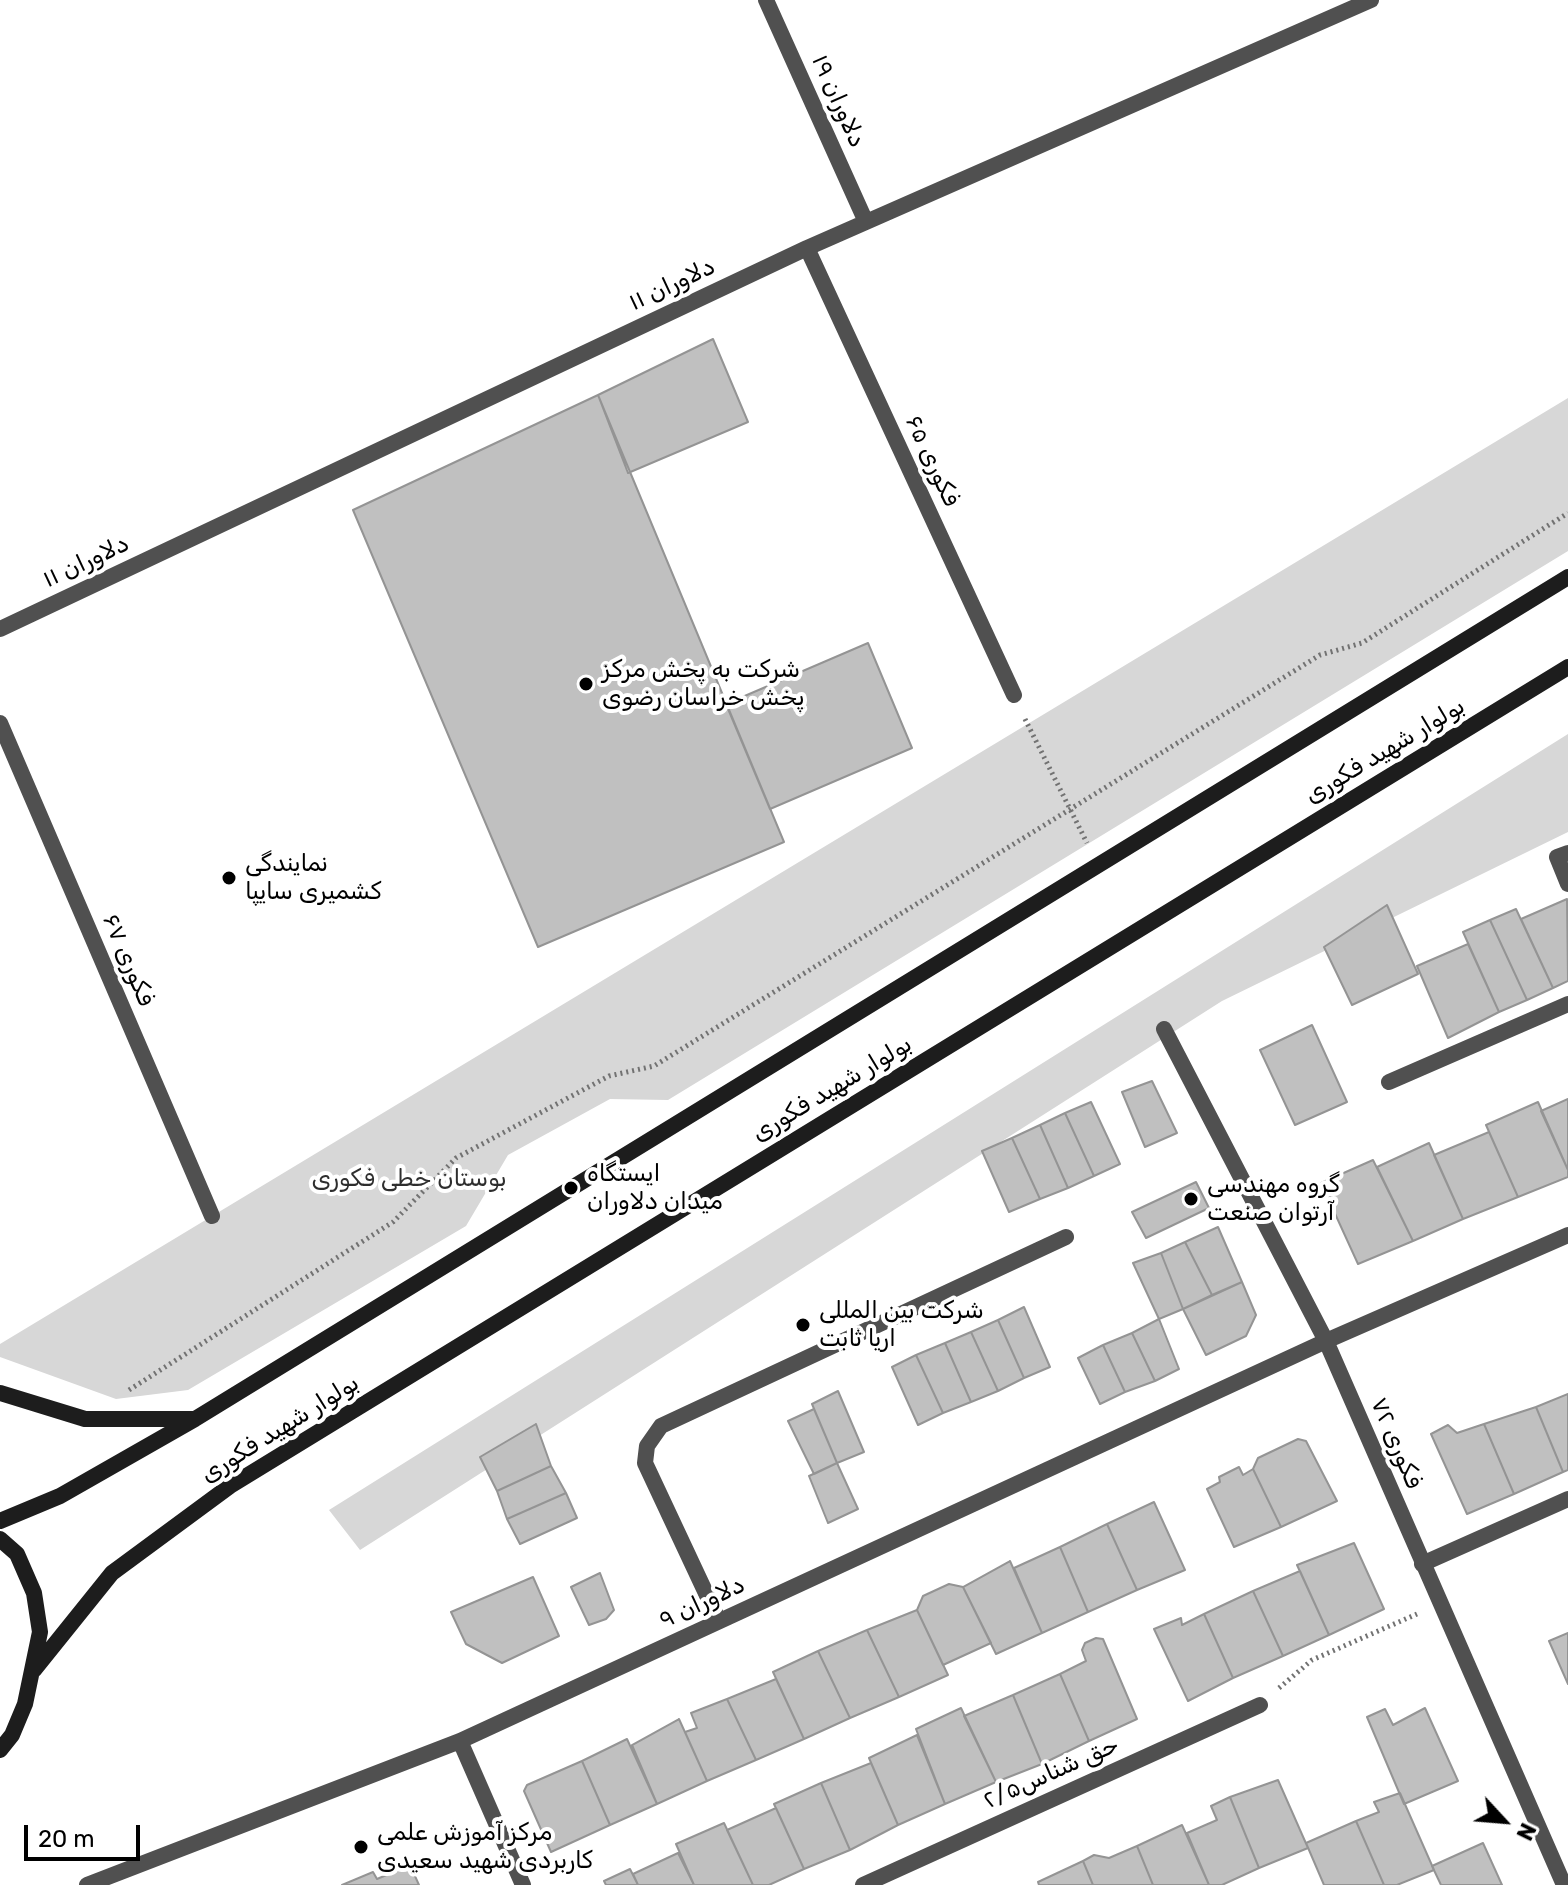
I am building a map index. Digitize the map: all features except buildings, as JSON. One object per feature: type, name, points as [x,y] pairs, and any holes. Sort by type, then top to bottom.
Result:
[{"type":"main road","points":[[0,1521],[60,1496],[195,1419],[1568,577]]},
{"type":"main road","name":"بولوار شهید فکوری","points":[[34,1670],[112,1573],[230,1486],[1568,667]]},
{"type":"main road","points":[[0,1393],[85,1419],[195,1419]]},
{"type":"main road","points":[[0,1539],[17,1554],[34,1593],[40,1632],[25,1704],[12,1735],[0,1750]]},
{"type":"street","name":"دلاوران ۱۹","points":[[766,0],[866,222]]},
{"type":"street","name":"دلاوران ۱۱","points":[[0,629],[807,248],[1371,0]]},
{"type":"street","name":"فکوری ۶۵","points":[[807,248],[1014,695]]},
{"type":"street","name":"فکوری ۶۷","points":[[0,723],[212,1216]]},
{"type":"street","points":[[1562,855],[1568,884]]},
{"type":"street","points":[[1389,1082],[1568,1004]]},
{"type":"street","name":"فکوری ۷۲","points":[[1164,1029],[1326,1341],[1564,1885]]},
{"type":"street","name":"دلاوران ۹","points":[[87,1885],[460,1741],[1326,1341],[1568,1235]]},
{"type":"street","points":[[719,1621],[645,1463],[647,1446],[661,1426],[1066,1237]]},
{"type":"street","points":[[1422,1564],[1568,1499]]},
{"type":"street","name":"حق شناس۲/۵","points":[[863,1885],[1260,1705]]},
{"type":"street","points":[[460,1741],[523,1885]]},
{"type":"path","points":[[85,1419],[393,1222],[456,1158],[609,1076],[654,1066],[1320,655],[1362,643],[1568,513]]},
{"type":"path","points":[[1014,695],[1098,865]]},
{"type":"path","points":[[1260,1705],[1312,1660],[1441,1604]]},
{"type":"green space","name":"بوستان خطی فکوری","points":[[1568,398],[1568,551],[668,1100],[610,1099],[508,1155],[466,1226],[188,1390],[116,1399],[0,1357],[0,1344]]},
{"type":"green space","points":[[1568,734],[1568,832],[1222,1001],[360,1550],[329,1510]]},
{"type":"place","name":"شرکت به پخش مرکز پخش خراسان رضوی","points":[[586,684]]},
{"type":"place","name":"نمایندگی کشمیری سایپا","points":[[229,878]]},
{"type":"place","name":"ایستگاه میدان دلاوران","points":[[571,1188]]},
{"type":"place","name":"گروه مهندسی آرتوان صنعت","points":[[1191,1199]]},
{"type":"place","name":"شرکت بین المللی اریا ثابت","points":[[803,1325]]},
{"type":"place","name":"مرکز آموزش علمی کاربردی شهید سعیدی","points":[[361,1847]]}]
